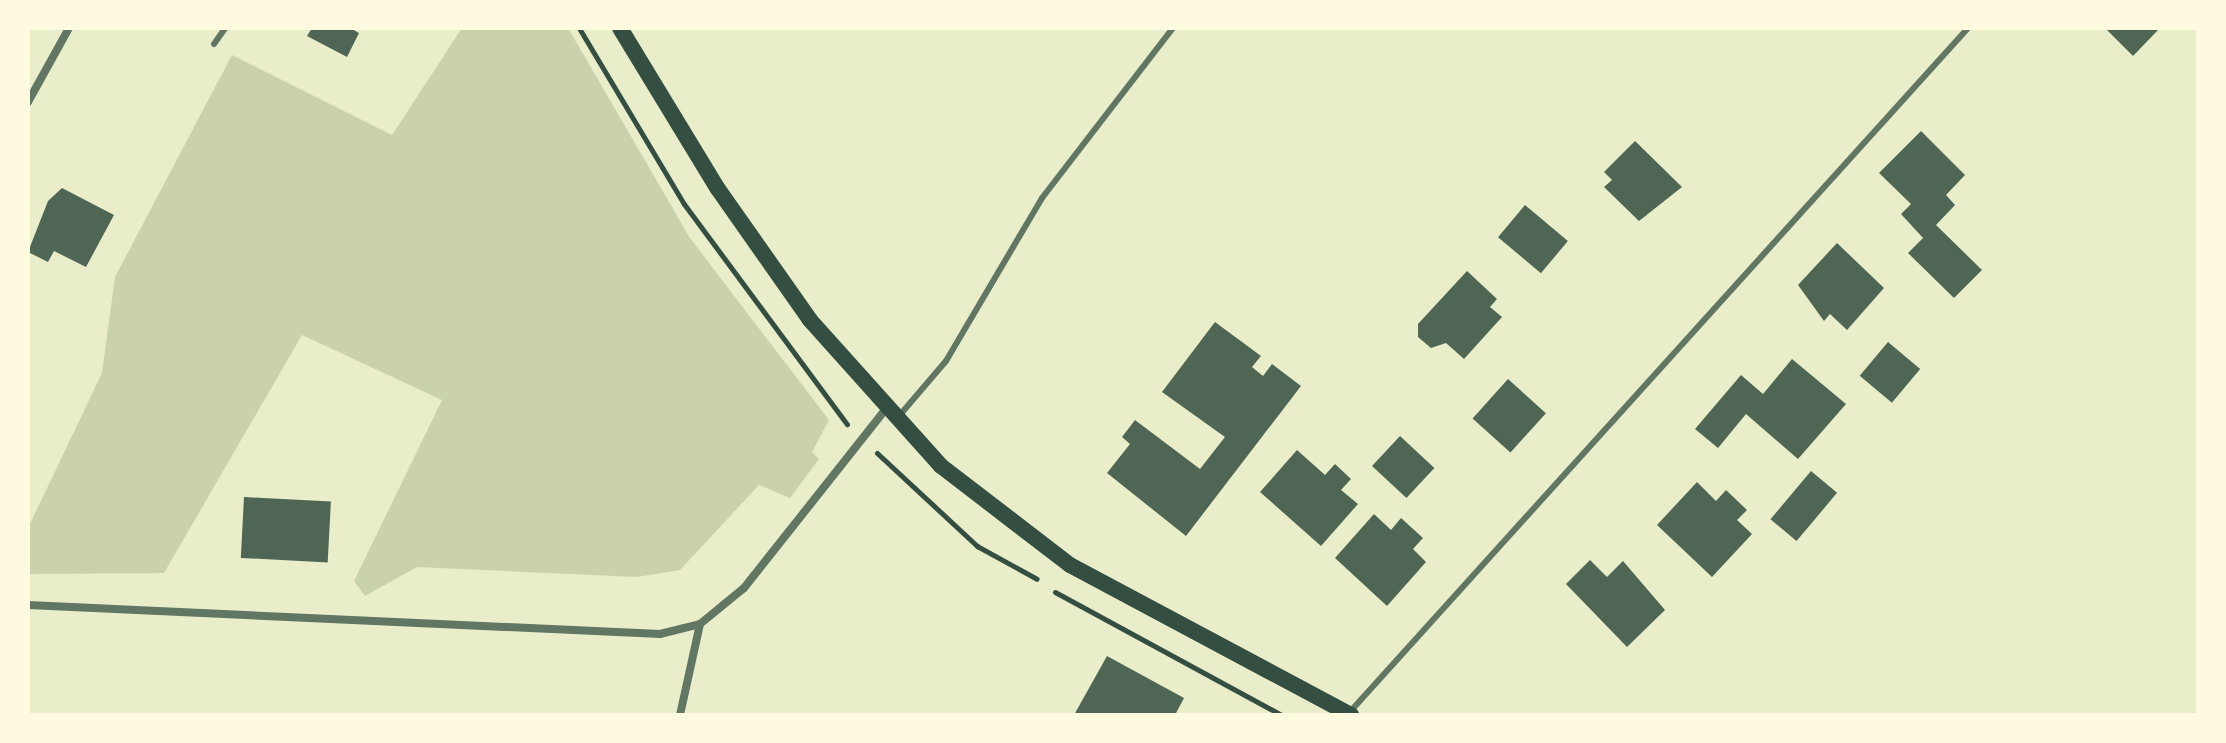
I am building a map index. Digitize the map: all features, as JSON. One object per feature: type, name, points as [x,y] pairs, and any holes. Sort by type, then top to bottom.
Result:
[{"type":"main road","points":[[620,28],[762,254],[890,416],[973,494],[1070,565],[1350,714]]},
{"type":"street","points":[[28,102],[69,28]]},
{"type":"street","points":[[28,605],[660,634],[700,624],[744,588],[890,416]]},
{"type":"street","points":[[680,715],[700,624]]},
{"type":"lane","points":[[214,44],[225,28]]},
{"type":"lane","points":[[890,416],[946,361],[1042,198],[1173,28]]},
{"type":"lane","points":[[1350,714],[1968,28]]},
{"type":"path","points":[[987,553],[1282,715]]},
{"type":"green space","points":[[462,28],[568,28],[690,238],[829,420],[812,452],[819,459],[790,498],[759,485],[680,570],[637,577],[417,567],[365,596],[354,581],[442,400],[302,335],[164,573],[28,574],[28,528],[102,373],[115,277],[232,55],[392,135]]},
{"type":"building","points":[[312,28],[350,28],[359,33],[347,57],[307,36]]},
{"type":"building","points":[[2105,28],[2160,28],[2133,56]]},
{"type":"building","points":[[1921,131],[1965,175],[1946,195],[1955,205],[1936,225],[1982,270],[1954,298],[1908,253],[1923,238],[1901,214],[1911,204],[1879,173]]},
{"type":"building","points":[[1635,141],[1682,187],[1639,221],[1604,187],[1612,180],[1604,172]]},
{"type":"building","points":[[62,188],[114,215],[86,267],[54,251],[48,262],[28,252],[48,201]]},
{"type":"building","points":[[1525,205],[1568,241],[1541,273],[1498,237]]},
{"type":"building","points":[[1837,243],[1884,288],[1847,330],[1830,314],[1824,321],[1798,285]]},
{"type":"building","points":[[1467,271],[1497,299],[1490,307],[1502,317],[1464,359],[1446,343],[1431,348],[1418,337],[1418,324]]},
{"type":"building","points":[[1215,322],[1261,356],[1252,367],[1263,376],[1272,364],[1301,386],[1186,536],[1107,473],[1130,444],[1122,437],[1135,420],[1200,469],[1225,437],[1162,392]]},
{"type":"building","points":[[1888,342],[1920,369],[1892,403],[1860,376]]},
{"type":"building","points":[[1792,359],[1846,404],[1798,459],[1746,414],[1718,448],[1695,429],[1741,375],[1763,394]]},
{"type":"building","points":[[1508,379],[1546,413],[1510,453],[1473,418]]},
{"type":"building","points":[[1400,436],[1434,468],[1406,498],[1372,466]]},
{"type":"building","points":[[1297,450],[1325,475],[1335,464],[1351,479],[1341,490],[1358,504],[1321,546],[1260,492]]},
{"type":"building","points":[[1811,471],[1837,493],[1797,541],[1771,519]]},
{"type":"building","points":[[1697,482],[1716,501],[1726,490],[1747,510],[1737,520],[1752,534],[1712,577],[1657,525]]},
{"type":"building","points":[[244,497],[331,502],[328,562],[241,558]]},
{"type":"building","points":[[1374,514],[1391,530],[1401,518],[1423,538],[1413,549],[1426,562],[1387,606],[1335,558]]},
{"type":"building","points":[[1590,560],[1607,577],[1623,561],[1665,610],[1627,647],[1566,584]]},
{"type":"building","points":[[1107,656],[1184,698],[1175,715],[1074,715]]}]
